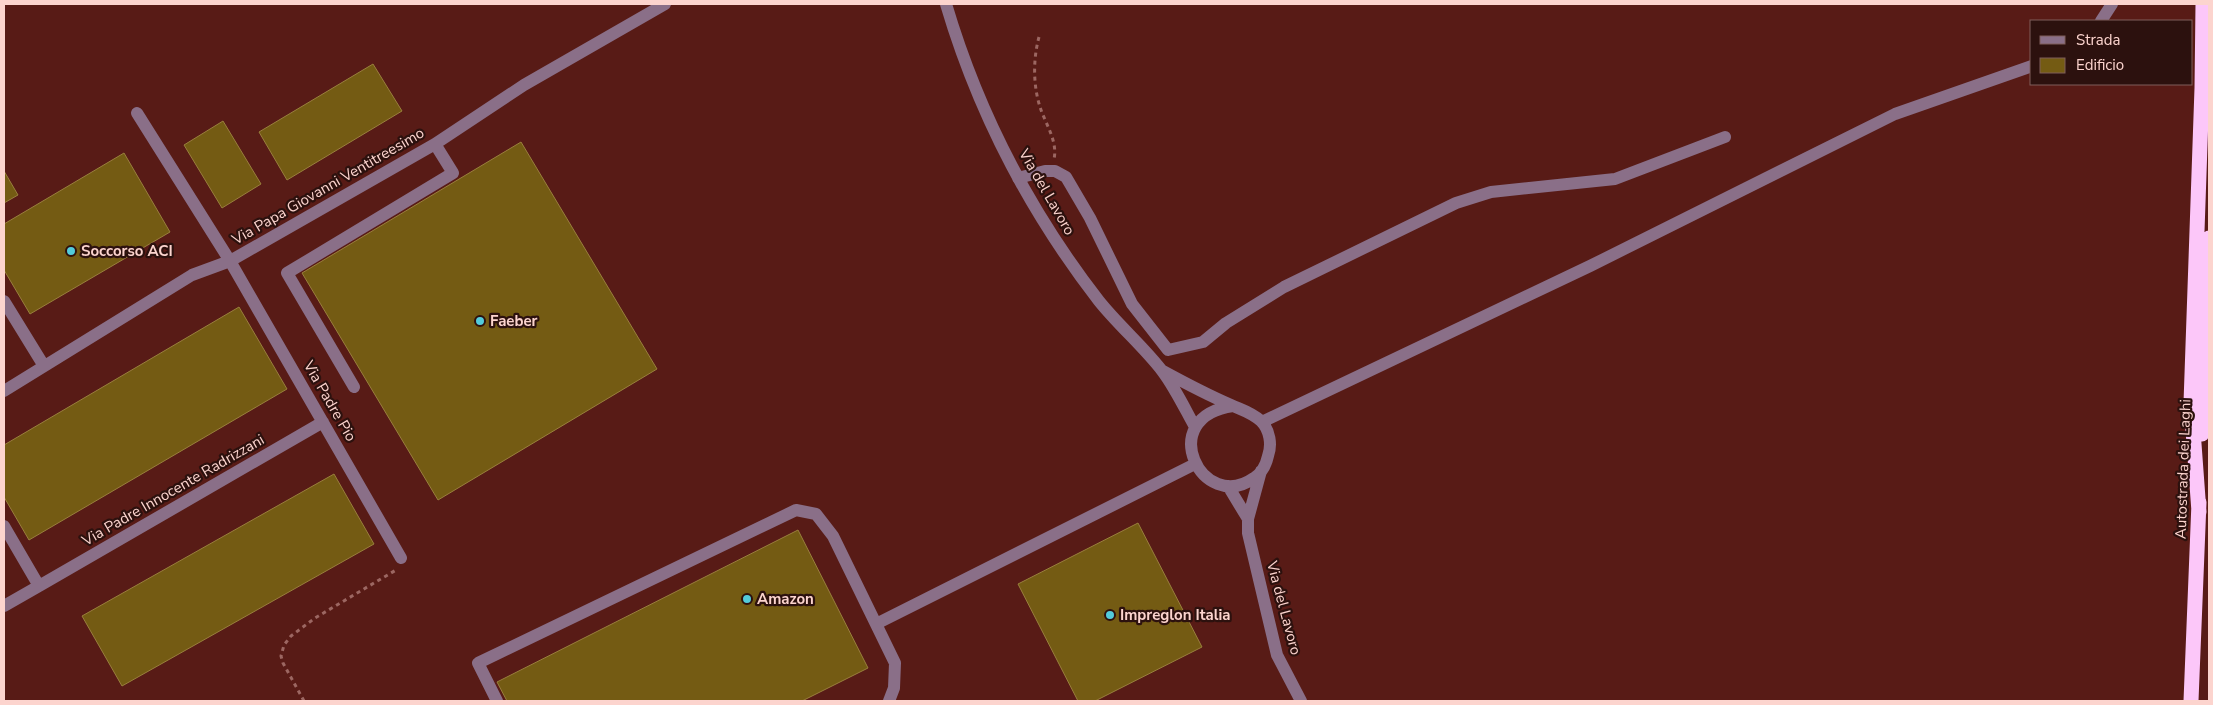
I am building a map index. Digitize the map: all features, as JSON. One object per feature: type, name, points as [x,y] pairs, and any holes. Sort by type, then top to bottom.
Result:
[{"type":"highway","points":[[2199,512],[2191,403],[2203,4]]},
{"type":"highway","name":"Autostrada dei Laghi","points":[[2192,701],[2209,238]]},
{"type":"street","name":"Via Papa Giovanni Ventitreesimo","points":[[4,392],[192,275],[230,260],[435,144],[524,85],[665,4]]},
{"type":"street","name":"Via del Lavoro","points":[[946,4],[957,42],[988,119],[1018,178],[1058,244],[1094,294],[1160,369],[1195,427]]},
{"type":"street","points":[[2102,20],[2104,4]]},
{"type":"street","points":[[2103,20],[2112,4]]},
{"type":"street","points":[[1262,422],[1590,266],[1895,114],[2030,67]]},
{"type":"street","name":"Via Padre Pio","points":[[137,113],[230,260],[401,558]]},
{"type":"street","points":[[1168,350],[1203,342],[1226,323],[1284,287],[1456,204],[1492,192],[1615,179],[1725,137]]},
{"type":"street","points":[[354,387],[287,273],[453,173],[435,144]]},
{"type":"street","points":[[1018,178],[1045,171],[1055,171],[1066,177],[1072,184],[1129,298],[1168,350]]},
{"type":"street","points":[[4,301],[44,366]]},
{"type":"street","points":[[1160,369],[1168,350]]},
{"type":"street","name":"Via del Lavoro","points":[[1160,369],[1233,406],[1248,410],[1262,422],[1269,436],[1270,450],[1248,519],[1248,533],[1277,655],[1301,701]]},
{"type":"street","points":[[1233,406],[1218,408],[1204,416],[1195,427],[1191,440],[1191,450],[1195,464],[1203,475],[1216,483],[1228,486],[1241,484],[1254,478],[1262,471]]},
{"type":"street","name":"Via Padre Innocente Radrizzani","points":[[4,606],[323,422]]},
{"type":"street","points":[[876,624],[1195,464]]},
{"type":"street","name":"Via del Lavoro","points":[[1228,486],[1248,519]]},
{"type":"street","points":[[496,701],[478,663],[796,510],[816,514],[833,536],[895,663],[894,688],[889,701]]},
{"type":"street","points":[[4,526],[39,586]]},
{"type":"path","points":[[1039,36],[1035,54],[1037,91],[1040,106],[1055,148],[1053,163],[1045,171]]},
{"type":"path","points":[[304,701],[283,663],[281,656],[284,645],[291,636],[315,618],[392,574],[399,567],[401,558]]},
{"type":"building","points":[[373,64],[402,111],[287,180],[259,132]]},
{"type":"building","points":[[223,121],[261,184],[222,208],[184,145]]},
{"type":"building","name":"Faeber","points":[[521,142],[657,369],[438,500],[302,273]]},
{"type":"building","name":"Soccorso ACI","points":[[124,153],[170,232],[30,314],[4,270],[4,224]]},
{"type":"building","points":[[4,171],[18,195],[4,203]]},
{"type":"building","points":[[239,307],[287,389],[29,540],[4,497],[4,445]]},
{"type":"building","points":[[334,474],[374,544],[122,686],[82,616]]},
{"type":"building","name":"Impreglon Italia","points":[[1138,523],[1202,647],[1095,701],[1078,701],[1018,584]]},
{"type":"building","name":"Amazon","points":[[798,530],[868,668],[802,701],[507,701],[497,682]]},
{"type":"place","name":"Soccorso ACI","points":[[71,251]]},
{"type":"place","name":"Faeber","points":[[480,321]]},
{"type":"place","name":"Amazon","points":[[747,599]]},
{"type":"place","name":"Impreglon Italia","points":[[1110,615]]}]
